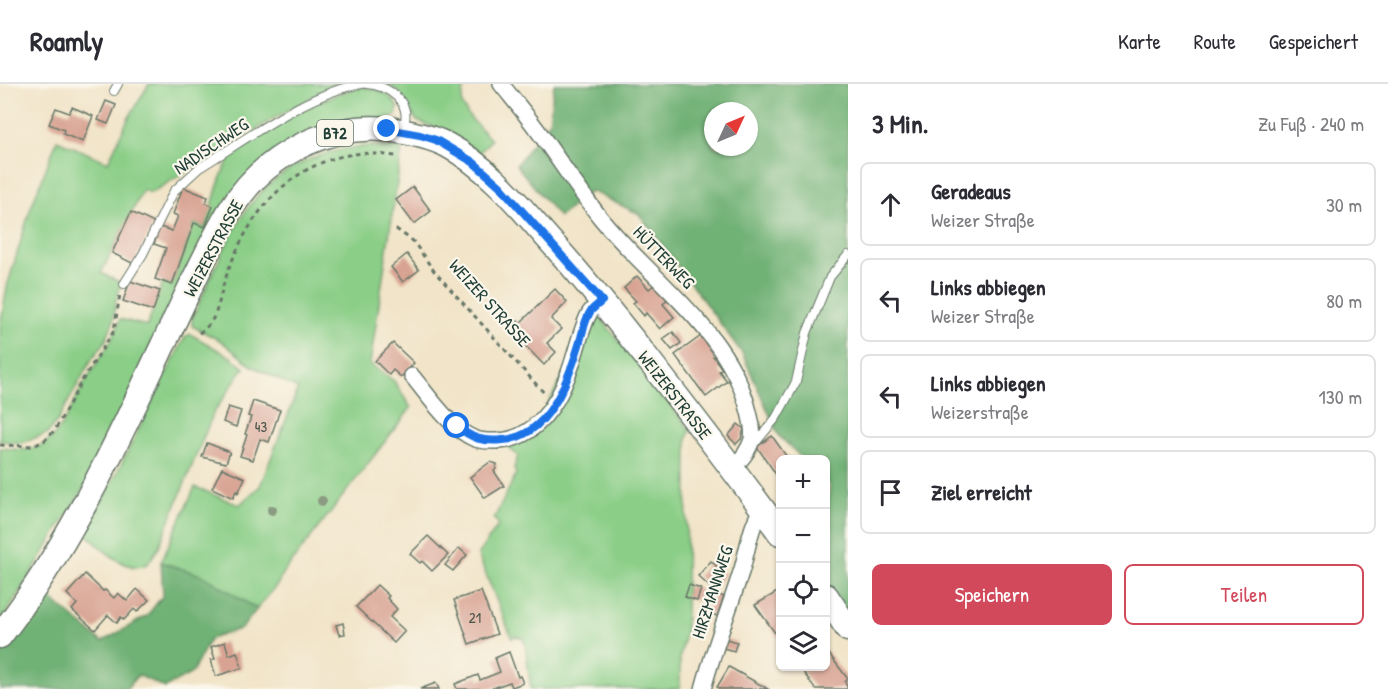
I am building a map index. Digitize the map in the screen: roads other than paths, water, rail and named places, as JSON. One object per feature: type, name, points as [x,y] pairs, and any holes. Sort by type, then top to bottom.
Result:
[{"type":"main road","name":"WEIZERSTRASSE","points":[[0,636],[46,572],[96,485],[205,259],[241,195],[256,178],[288,152],[316,139],[360,128],[403,127],[443,143],[479,167],[500,186],[602,301],[776,527]]},
{"type":"main road","points":[[830,603],[848,629]]},
{"type":"street","name":"HÜTTERWEG","points":[[501,84],[599,216],[680,301],[722,352],[747,399],[752,422],[751,442]]},
{"type":"street","points":[[412,376],[457,426],[472,438],[481,441],[508,440],[528,431],[543,419],[559,396],[589,313],[602,301]]},
{"type":"street","points":[[732,469],[742,459],[751,442]]},
{"type":"street","name":"HIRZMANNWEG","points":[[703,689],[714,649],[743,567],[754,521],[762,508]]},
{"type":"lane","name":"NADISCHWEG","points":[[124,284],[143,254],[174,191],[184,180],[199,168],[303,106],[336,90],[364,84],[388,90],[399,99],[404,108],[403,127]]},
{"type":"lane","points":[[751,442],[757,441],[776,418],[796,382],[807,333],[830,277],[848,255]]}]
